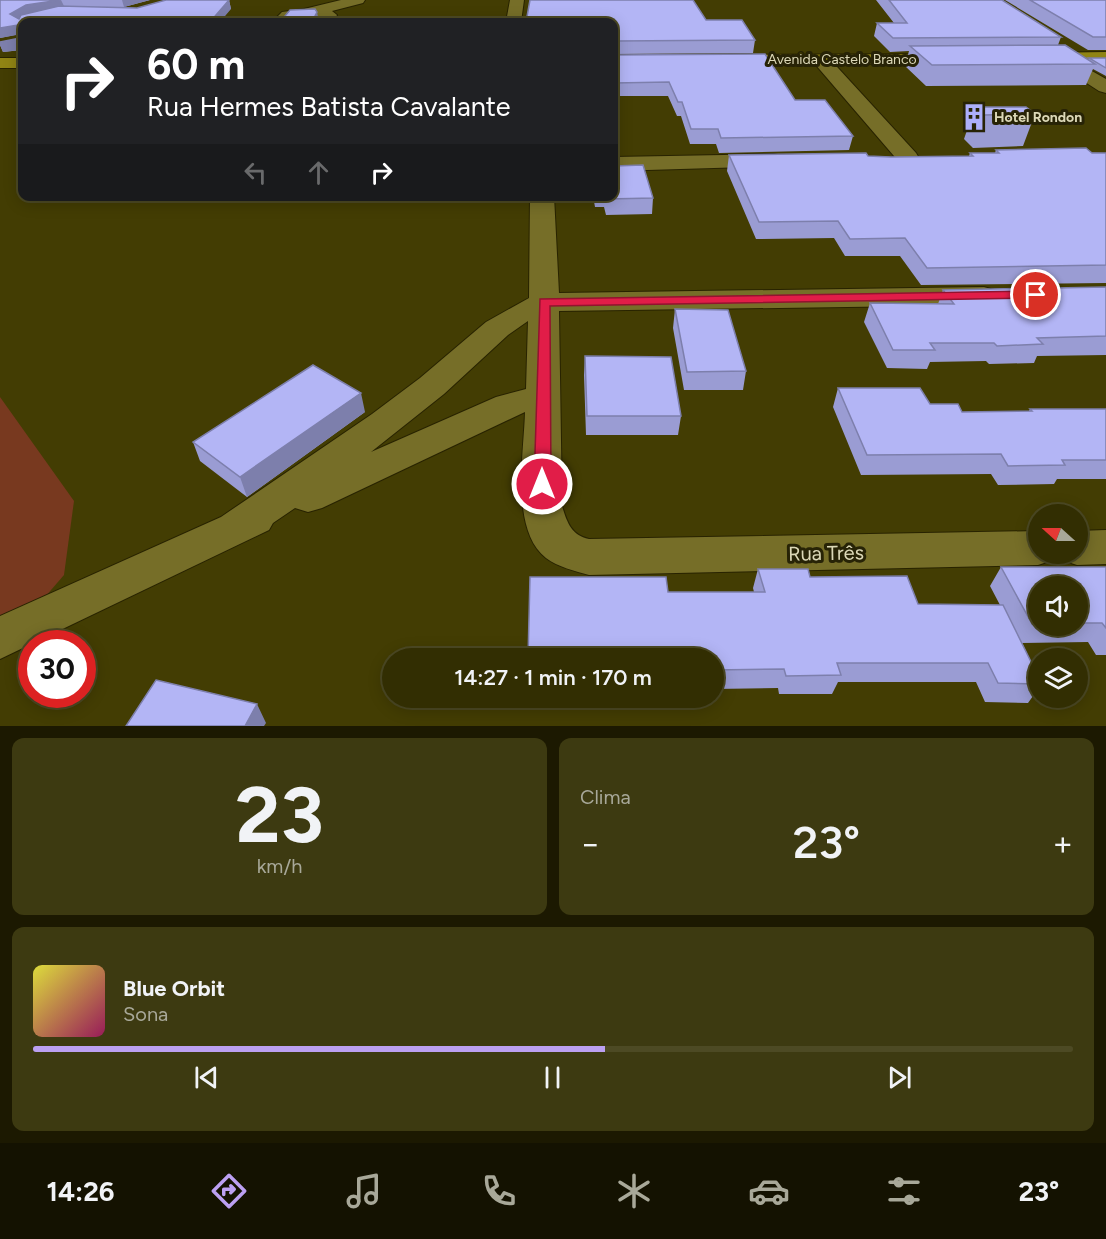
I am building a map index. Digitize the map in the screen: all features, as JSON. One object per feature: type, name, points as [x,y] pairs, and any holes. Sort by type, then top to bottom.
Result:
[{"type":"highway","points":[[1024,58],[1058,49],[1084,58],[1106,57]]},
{"type":"highway","name":"Avenida Castelo Branco","points":[[706,60],[965,59]]},
{"type":"highway","points":[[0,63],[18,63]]},
{"type":"street","points":[[308,13],[358,0]]},
{"type":"street","points":[[514,18],[516,0]]},
{"type":"street","points":[[284,18],[287,15],[308,13],[326,14],[329,15],[328,18]]},
{"type":"street","points":[[1058,49],[1106,87]]},
{"type":"street","points":[[821,60],[908,158]]},
{"type":"street","points":[[885,158],[932,158]]},
{"type":"street","points":[[618,164],[790,160]]},
{"type":"street","name":"Rua Três","points":[[542,201],[544,302],[542,506],[547,528],[556,544],[572,553],[589,557],[1028,548]]},
{"type":"street","points":[[236,527],[363,441],[449,373],[500,324],[522,310],[544,302],[1010,296]]},
{"type":"street","points":[[0,638],[236,527],[380,466],[508,405],[543,396]]},
{"type":"street","points":[[1088,548],[1106,547]]},
{"type":"shaded area","points":[[0,397],[74,501],[64,575],[0,649]]},
{"type":"building","points":[[0,0],[60,0],[26,5],[10,14],[18,18],[18,25],[0,28]]},
{"type":"building","points":[[166,0],[229,0],[213,18],[20,18],[21,15],[59,6],[137,8]]},
{"type":"building","points":[[530,0],[693,0],[706,20],[742,20],[755,40],[618,41],[618,18],[527,18]]},
{"type":"building","points":[[889,0],[1002,0],[1061,37],[893,38],[877,23],[907,23]]},
{"type":"building","points":[[1030,0],[1106,0],[1106,37],[1093,37]]},
{"type":"building","points":[[315,9],[317,12],[314,18],[283,18],[290,10]]},
{"type":"building","points":[[1065,45],[1095,64],[932,65],[910,46]]},
{"type":"building","points":[[765,54],[795,100],[825,100],[853,136],[721,138],[718,129],[691,129],[682,102],[678,102],[669,82],[618,83],[618,55]]},
{"type":"building","points":[[1089,58],[1106,58],[1106,68]]},
{"type":"building","points":[[975,107],[1026,107],[1035,114],[984,115]]},
{"type":"building","points":[[1086,148],[1092,153],[1106,153],[1106,265],[927,268],[905,238],[850,239],[838,221],[759,222],[729,155],[866,153],[868,156],[891,157],[973,156],[970,153],[999,153],[996,150]]},
{"type":"building","points":[[643,165],[653,198],[618,199],[618,166]]},
{"type":"building","points":[[1106,287],[1106,336],[1037,338],[1043,344],[997,346],[994,343],[930,343],[935,350],[893,350],[870,303],[954,304],[943,290]]},
{"type":"building","points":[[675,309],[728,310],[746,371],[687,372]]},
{"type":"building","points":[[585,356],[671,357],[681,416],[587,416]]},
{"type":"building","points":[[313,365],[361,393],[240,477],[193,442]]},
{"type":"building","points":[[838,388],[920,388],[930,404],[958,404],[962,412],[1106,409],[1106,460],[1062,460],[1065,465],[1008,466],[1001,454],[867,455]]},
{"type":"building","points":[[1001,567],[1106,567],[1106,628],[1102,623],[1088,623],[1088,576],[1028,576],[1028,617]]},
{"type":"building","points":[[758,569],[808,569],[810,577],[907,576],[918,604],[1003,605],[1028,656],[1028,684],[998,683],[988,663],[837,663],[841,675],[786,676],[784,669],[724,670],[724,648],[528,648],[530,577],[666,577],[668,592],[765,592]]},
{"type":"building","points":[[156,680],[257,704],[245,726],[126,726]]},
{"type":"place","name":"Hotel Rondon","points":[[974,117]]},
{"type":"route","points":[[542,484],[544,302],[1036,295]]}]
